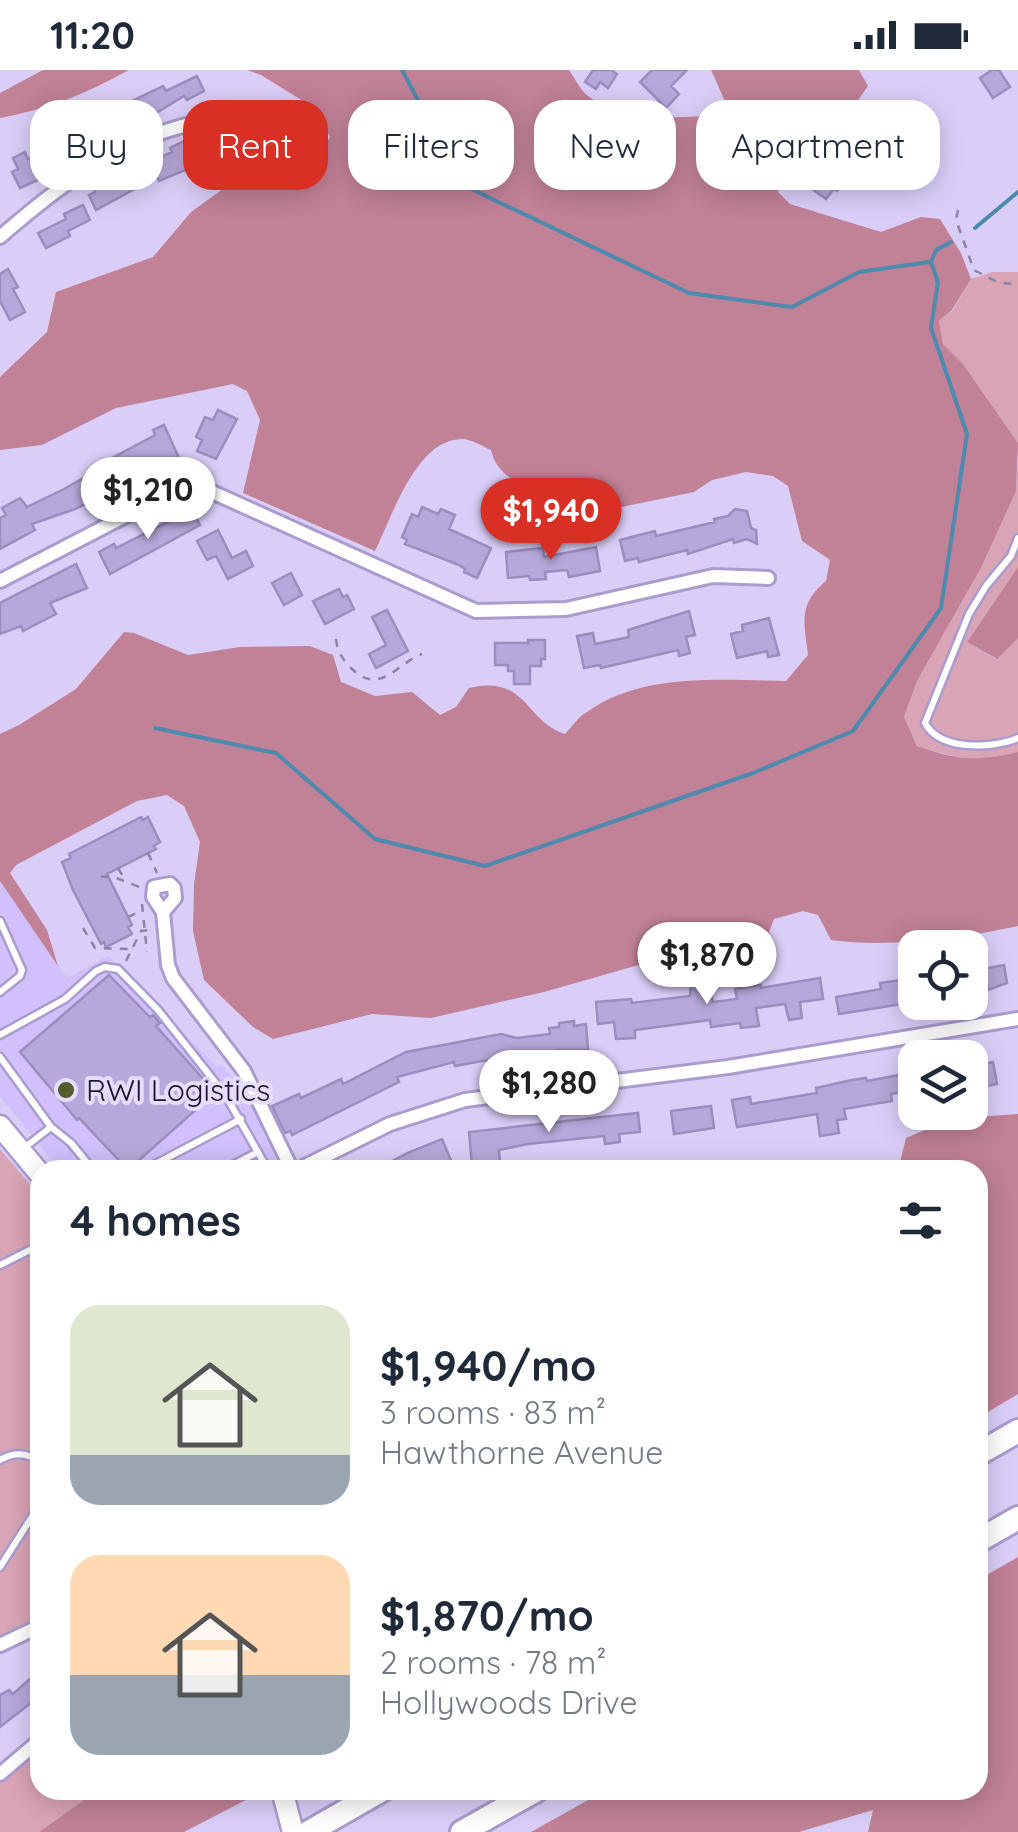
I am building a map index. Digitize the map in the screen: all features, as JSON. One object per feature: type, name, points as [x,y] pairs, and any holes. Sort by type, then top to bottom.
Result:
[{"type":"highway","points":[[988,1448],[1018,1431]]},
{"type":"highway","points":[[988,1534],[1018,1518]]},
{"type":"highway","points":[[309,1832],[365,1800]]},
{"type":"highway","points":[[462,1832],[519,1800]]},
{"type":"main road","points":[[0,1126],[30,1162]]},
{"type":"main road","points":[[284,1800],[292,1832]]},
{"type":"street","points":[[0,237],[100,160],[168,128],[183,125]]},
{"type":"street","points":[[0,581],[187,484],[476,610],[566,610],[713,576],[768,578]]},
{"type":"street","points":[[163,912],[173,978],[244,1071],[295,1160]]},
{"type":"street","points":[[319,1160],[418,1113],[465,1100],[728,1066],[1018,1019]]},
{"type":"street","points":[[0,1645],[30,1631]]},
{"type":"street","points":[[0,1774],[30,1748]]},
{"type":"lane","points":[[1018,538],[1011,556],[969,614],[925,723],[930,732],[946,741],[1006,743],[1018,738]]},
{"type":"lane","points":[[0,920],[22,970],[0,992]]},
{"type":"lane","points":[[0,1035],[66,999],[96,970],[114,968],[158,1010],[241,1119],[262,1160]]},
{"type":"lane","points":[[0,1057],[51,1127],[85,1160]]},
{"type":"lane","points":[[163,1160],[241,1119]]},
{"type":"lane","points":[[21,1151],[51,1127]]},
{"type":"lane","points":[[242,1160],[258,1152]]},
{"type":"lane","points":[[0,1265],[30,1250]]},
{"type":"lane","points":[[0,1460],[30,1456]]},
{"type":"lane","points":[[0,1567],[30,1520]]},
{"type":"path","points":[[958,210],[956,220],[974,270],[997,282],[1018,285]]},
{"type":"path","points":[[336,640],[347,665],[361,678],[390,676],[412,657],[422,654]]},
{"type":"path","points":[[148,853],[158,874]]},
{"type":"path","points":[[118,868],[125,882]]},
{"type":"path","points":[[101,877],[111,876],[143,888]]},
{"type":"path","points":[[128,917],[141,911]]},
{"type":"path","points":[[83,928],[95,948],[132,949]]},
{"type":"path","points":[[123,966],[141,932],[164,928]]},
{"type":"shaded area","points":[[43,70],[129,70],[66,100],[30,100],[30,111],[0,118],[0,93]]},
{"type":"shaded area","points":[[247,70],[569,70],[585,93],[596,100],[534,100],[534,190],[676,190],[676,117],[696,116],[696,190],[778,190],[790,204],[881,232],[921,217],[940,219],[961,253],[971,279],[952,310],[939,321],[943,344],[963,364],[1018,443],[1016,491],[982,566],[917,681],[904,717],[917,746],[931,751],[979,758],[1018,752],[1018,926],[988,931],[898,930],[898,942],[853,942],[831,940],[818,915],[803,911],[774,919],[767,937],[757,945],[656,960],[544,992],[431,1018],[372,1014],[273,1039],[253,1027],[204,980],[193,931],[200,842],[184,806],[167,795],[137,801],[16,865],[10,873],[47,930],[58,966],[0,881],[0,734],[76,689],[124,632],[188,655],[240,647],[310,646],[333,655],[341,682],[375,696],[412,692],[440,715],[456,707],[469,688],[503,688],[524,701],[541,720],[565,734],[584,714],[609,699],[657,684],[786,681],[808,655],[805,614],[811,598],[826,581],[830,560],[802,541],[788,486],[773,476],[746,472],[712,480],[694,492],[612,509],[565,486],[544,494],[526,487],[498,467],[491,450],[462,439],[446,442],[419,465],[375,551],[243,493],[260,420],[247,391],[233,384],[116,408],[42,445],[0,450],[0,377],[47,332],[56,292],[153,257],[191,212],[222,190],[328,190],[328,100],[301,100]]},
{"type":"shaded area","points":[[711,70],[859,70],[868,86],[859,99],[724,100]]},
{"type":"shaded area","points":[[992,272],[1018,272],[1018,443],[963,364],[943,344],[939,321],[953,310],[971,279]]},
{"type":"shaded area","points":[[1018,459],[1018,567],[967,642],[996,659],[1018,638],[1018,752],[967,758],[917,746],[904,717],[917,681],[982,566],[1016,491]]},
{"type":"shaded area","points":[[1018,567],[1018,638],[997,659],[967,642]]},
{"type":"shaded area","points":[[0,881],[67,978],[108,956],[217,1067],[221,1064],[245,1092],[276,1160],[52,1160],[0,1097]]},
{"type":"shaded area","points":[[1018,1114],[1018,1394],[988,1412],[988,1160],[900,1160],[906,1138],[925,1130],[988,1130],[988,1116]]},
{"type":"shaded area","points":[[0,1149],[30,1184],[30,1624],[0,1639]]},
{"type":"shaded area","points":[[1018,1557],[1018,1832],[868,1832],[873,1810],[799,1832],[531,1832],[588,1800],[988,1800],[988,1574]]},
{"type":"shaded area","points":[[30,1754],[30,1800],[84,1800],[39,1832],[0,1832],[0,1779]]},
{"type":"shaded area","points":[[84,1800],[246,1800],[184,1832],[39,1832]]},
{"type":"building","points":[[593,70],[617,74],[608,88],[600,82],[596,89],[585,82]]},
{"type":"building","points":[[652,70],[687,70],[671,86],[679,94],[673,100],[658,100],[640,82]]},
{"type":"building","points":[[999,70],[1010,87],[993,98],[980,78]]},
{"type":"building","points":[[197,76],[204,91],[187,100],[184,96],[163,109],[163,100],[134,100],[163,86],[166,91]]},
{"type":"building","points":[[183,142],[183,171],[163,179],[163,156],[172,152],[170,148]]},
{"type":"building","points":[[25,152],[30,184],[20,188],[12,172],[18,169],[13,158]]},
{"type":"building","points":[[133,190],[96,210],[89,195]]},
{"type":"building","points":[[813,190],[833,190],[826,199]]},
{"type":"building","points":[[83,205],[90,220],[46,248],[38,233]]},
{"type":"building","points":[[8,269],[25,312],[10,320],[0,301],[0,274]]},
{"type":"building","points":[[218,410],[237,419],[216,459],[197,451],[202,440],[196,437],[205,417],[213,420]]},
{"type":"building","points":[[164,425],[179,458],[75,509],[32,524],[35,530],[0,549],[0,518],[6,515],[2,508],[20,498],[27,507],[64,489],[92,473],[90,470],[155,435],[153,430]]},
{"type":"building","points":[[422,507],[438,514],[441,509],[455,515],[449,529],[491,548],[477,578],[459,565],[405,544],[407,540],[402,537],[412,514],[418,517]]},
{"type":"building","points":[[735,509],[747,511],[751,528],[756,530],[757,544],[747,539],[734,543],[733,539],[688,554],[687,550],[639,562],[638,558],[625,561],[620,540],[715,522],[714,519],[728,516]]},
{"type":"building","points":[[192,510],[200,525],[110,574],[99,552],[114,544],[116,548]]},
{"type":"building","points":[[218,530],[232,558],[246,551],[253,566],[228,579],[216,556],[207,560],[197,541]]},
{"type":"building","points":[[596,547],[600,571],[569,577],[567,570],[545,572],[546,579],[508,578],[506,552],[543,548],[544,557]]},
{"type":"building","points":[[76,564],[87,588],[50,603],[56,614],[23,631],[21,626],[0,634],[0,603]]},
{"type":"building","points":[[291,573],[302,595],[284,605],[272,583]]},
{"type":"building","points":[[339,589],[354,609],[325,624],[313,601]]},
{"type":"building","points":[[387,610],[408,651],[376,668],[369,654],[386,645],[372,617]]},
{"type":"building","points":[[689,611],[695,635],[686,637],[690,653],[679,656],[678,650],[601,668],[584,668],[577,636],[593,633],[595,644],[629,637],[628,630]]},
{"type":"building","points":[[769,618],[779,655],[768,657],[767,651],[737,658],[731,634],[743,631],[742,625]]},
{"type":"building","points":[[545,640],[545,659],[541,659],[541,666],[530,666],[530,684],[514,684],[514,671],[508,671],[508,665],[495,665],[495,643]]},
{"type":"building","points":[[148,817],[160,842],[154,846],[156,849],[107,874],[132,925],[128,927],[132,934],[106,947],[73,890],[62,862],[71,858],[69,854]]},
{"type":"building","points":[[1004,965],[1007,983],[988,990],[988,968]]},
{"type":"building","points":[[109,975],[160,1023],[156,1026],[205,1081],[198,1088],[208,1099],[139,1160],[119,1160],[77,1120],[20,1052]]},
{"type":"building","points":[[820,978],[823,999],[800,1002],[802,1018],[789,1020],[785,1004],[756,1008],[759,1026],[741,1028],[740,1023],[711,1027],[710,1020],[635,1030],[635,1038],[616,1039],[614,1022],[598,1024],[596,1002],[631,999],[632,1003],[690,996],[691,984],[707,981],[713,1002],[737,999],[735,989]]},
{"type":"building","points":[[898,980],[898,1005],[839,1014],[836,997],[881,989],[880,983]]},
{"type":"building","points":[[574,1021],[574,1026],[586,1024],[588,1050],[558,1050],[521,1058],[521,1054],[455,1066],[454,1062],[397,1077],[399,1082],[292,1135],[290,1131],[285,1133],[272,1106],[299,1094],[301,1098],[341,1079],[343,1084],[406,1052],[501,1034],[517,1038],[550,1034],[549,1028]]},
{"type":"building","points":[[993,1062],[997,1084],[988,1086],[988,1063]]},
{"type":"building","points":[[898,1075],[898,1093],[891,1094],[892,1101],[844,1109],[846,1119],[837,1120],[839,1133],[820,1136],[817,1114],[737,1127],[732,1100],[750,1097],[751,1104],[817,1093],[816,1088],[852,1080]]},
{"type":"building","points":[[711,1106],[714,1128],[674,1134],[671,1111]]},
{"type":"building","points":[[638,1113],[640,1132],[619,1134],[620,1142],[605,1144],[604,1136],[528,1144],[499,1150],[500,1160],[472,1160],[469,1132]]},
{"type":"building","points":[[442,1139],[451,1160],[394,1160]]},
{"type":"building","points":[[30,1679],[30,1704],[0,1727],[0,1695],[9,1690],[13,1694]]},
{"type":"waterway","points":[[402,70],[463,185],[689,293],[792,307],[859,272],[929,262]]},
{"type":"waterway","points":[[975,228],[1018,192]]},
{"type":"waterway","points":[[155,728],[276,753],[375,839],[485,866],[753,773],[853,731],[941,608],[967,434],[931,328],[938,282],[931,262],[936,250],[951,242]]},
{"type":"place","name":"RWI Logistics","points":[[66,1090]]}]
